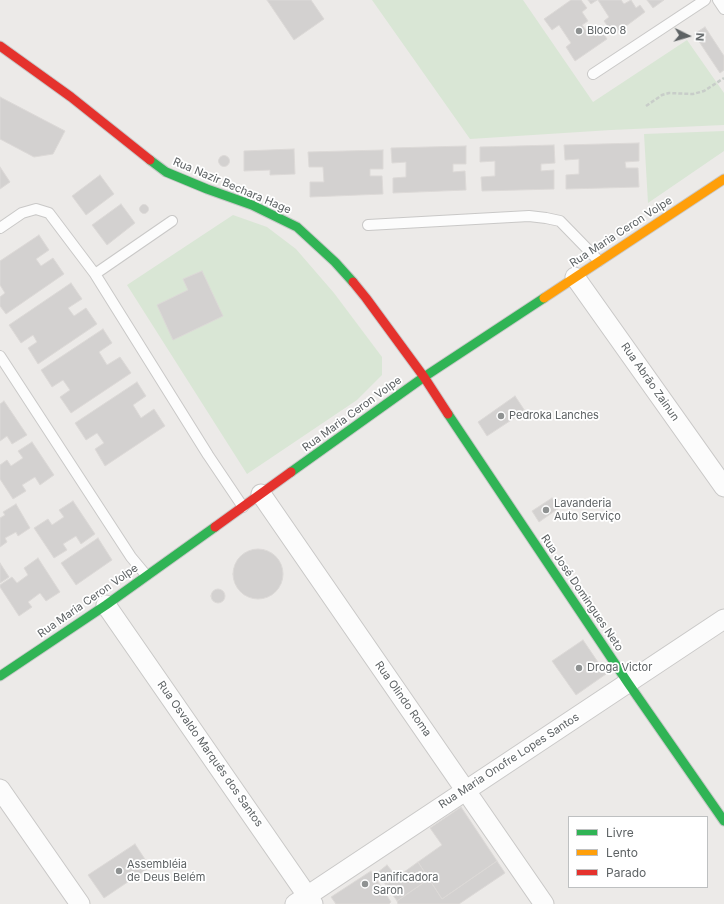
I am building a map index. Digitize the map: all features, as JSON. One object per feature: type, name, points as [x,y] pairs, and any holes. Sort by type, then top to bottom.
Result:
[{"type":"street","name":"Rua Nazir Bechara Hage","points":[[0,46],[71,97],[166,172],[252,205],[297,227],[335,262],[366,298],[424,378]]},
{"type":"street","name":"Rua Maria Ceron Volpe","points":[[0,676],[106,605],[424,378],[724,179]]},
{"type":"street","name":"Rua Abrão Zainun","points":[[575,277],[724,487]]},
{"type":"street","name":"Rua José Domingues Neto","points":[[424,378],[628,683],[724,821]]},
{"type":"street","name":"Rua Olindo Roma","points":[[261,494],[544,904]]},
{"type":"street","name":"Rua Osvaldo Marquês dos Santos","points":[[106,605],[305,901]]},
{"type":"street","name":"Rua Maria Onofre Lopes Santos","points":[[305,901],[465,790],[724,619]]},
{"type":"street","points":[[0,789],[80,904]]},
{"type":"lane","points":[[593,74],[705,0]]},
{"type":"lane","points":[[718,0],[724,9]]},
{"type":"lane","points":[[0,228],[22,213],[36,209],[49,213],[95,274],[208,455],[243,506]]},
{"type":"lane","points":[[368,225],[529,216],[546,218],[560,221],[599,261]]},
{"type":"lane","points":[[95,274],[172,221]]},
{"type":"lane","points":[[0,356],[127,551],[146,575]]},
{"type":"path","points":[[646,106],[662,95],[669,93],[693,94],[704,91],[724,78]]},
{"type":"green space","points":[[372,0],[523,0],[593,102],[687,40],[724,93],[724,125],[611,130],[470,139]]},
{"type":"green space","points":[[724,131],[724,151],[648,203],[644,134]]},
{"type":"green space","points":[[233,215],[267,227],[296,249],[334,293],[382,357],[382,375],[357,400],[247,474],[127,285]]},
{"type":"building","points":[[267,0],[311,0],[324,19],[294,40]]},
{"type":"building","name":"Bloco 8","points":[[571,0],[581,0],[587,8],[582,12],[588,21],[582,25],[586,30],[593,25],[598,33],[602,31],[607,39],[575,61],[566,47],[571,43],[559,25],[552,30],[544,19]]},
{"type":"building","points":[[588,0],[597,0],[591,4]]},
{"type":"building","points":[[598,0],[621,0],[624,4],[631,0],[636,8],[640,5],[645,12],[614,35],[604,21],[609,17]]},
{"type":"building","points":[[647,0],[664,0],[653,8]]},
{"type":"building","points":[[705,27],[724,56],[724,70],[720,73],[694,34]]},
{"type":"building","points":[[0,97],[65,131],[53,154],[34,157],[0,139]]},
{"type":"building","points":[[639,143],[639,161],[625,162],[626,168],[638,168],[639,187],[566,189],[566,175],[579,174],[579,159],[565,160],[564,145]]},
{"type":"building","points":[[554,145],[555,163],[541,164],[541,171],[554,170],[554,189],[482,191],[481,177],[495,176],[495,161],[480,162],[480,147]]},
{"type":"building","points":[[466,146],[466,164],[453,164],[453,172],[465,171],[466,190],[393,193],[393,178],[406,177],[406,162],[392,163],[391,148]]},
{"type":"building","points":[[294,149],[295,174],[270,175],[270,170],[244,171],[244,151]]},
{"type":"building","points":[[383,150],[383,169],[370,169],[370,176],[382,176],[383,194],[310,197],[310,182],[324,182],[323,167],[309,167],[308,152]]},
{"type":"building","points":[[222,156],[226,156],[228,157],[228,165],[222,166],[219,163],[219,159]]},
{"type":"building","points":[[0,167],[10,182],[0,189]]},
{"type":"building","points":[[100,175],[114,194],[86,215],[72,196]]},
{"type":"building","points":[[121,204],[135,223],[107,245],[92,225]]},
{"type":"building","points":[[144,204],[149,209],[144,214],[139,209]]},
{"type":"building","points":[[39,235],[49,250],[36,259],[41,266],[53,258],[64,274],[6,314],[0,306],[0,297],[5,293],[0,285],[0,261]]},
{"type":"building","points":[[202,271],[223,316],[173,340],[157,305],[188,290],[183,279]]},
{"type":"building","points":[[71,283],[82,299],[68,308],[74,316],[86,308],[97,324],[38,364],[28,348],[37,342],[33,335],[21,343],[9,325]]},
{"type":"building","points":[[103,329],[112,343],[99,352],[107,365],[120,357],[131,373],[71,413],[60,397],[70,390],[63,380],[52,387],[41,370]]},
{"type":"building","points":[[137,382],[146,396],[133,405],[141,418],[154,409],[165,426],[105,466],[95,449],[104,443],[97,433],[86,440],[75,423]]},
{"type":"building","name":"Pedroka Lanches","points":[[515,396],[525,411],[487,436],[478,422]]},
{"type":"building","points":[[4,401],[27,435],[12,444],[7,436],[0,441],[0,404]]},
{"type":"building","points":[[32,442],[54,475],[40,485],[35,477],[22,485],[26,491],[13,499],[0,479],[0,465],[7,460],[11,466],[23,458],[18,451]]},
{"type":"building","name":"Lavanderia Auto Serviço","points":[[552,498],[559,508],[539,522],[532,511]]},
{"type":"building","points":[[73,501],[95,534],[81,544],[76,536],[63,544],[67,550],[54,558],[34,528],[48,519],[52,525],[64,517],[59,510]]},
{"type":"building","points":[[16,504],[30,528],[18,536],[16,532],[5,538],[7,542],[0,547],[0,518],[5,515],[3,512]]},
{"type":"building","points":[[98,538],[112,560],[76,585],[61,563]]},
{"type":"building","points":[[258,549],[267,551],[278,560],[283,574],[281,583],[272,594],[258,599],[249,597],[238,588],[233,574],[235,565],[244,554]]},
{"type":"building","points":[[38,558],[60,592],[46,601],[40,593],[28,602],[32,607],[19,616],[0,585],[12,577],[17,583],[28,575],[24,568]]},
{"type":"building","points":[[0,563],[9,577],[0,583]]},
{"type":"building","points":[[215,589],[221,589],[225,593],[225,599],[221,603],[215,603],[211,599],[211,593]]},
{"type":"building","name":"Droga Victor","points":[[583,640],[606,674],[576,695],[552,661]]},
{"type":"building","points":[[461,807],[497,861],[442,899],[418,862],[442,845],[430,828]]},
{"type":"building","name":"Assembléia de Deus Belém","points":[[135,844],[150,867],[104,898],[88,875]]},
{"type":"building","points":[[497,861],[505,873],[459,904],[398,904],[397,901],[429,879],[442,899]]},
{"type":"building","points":[[418,862],[429,879],[397,901],[386,885]]},
{"type":"building","points":[[387,865],[397,877],[386,885],[377,873]]},
{"type":"building","name":"Panificadora Saron","points":[[371,871],[391,902],[389,904],[336,904],[331,897]]},
{"type":"traffic: fast","points":[[150,160],[166,172],[252,205],[297,227],[335,262],[353,282]]},
{"type":"traffic: fast","points":[[291,472],[424,377],[544,298]]},
{"type":"traffic: fast","points":[[448,414],[628,683],[724,821]]},
{"type":"traffic: fast","points":[[0,676],[106,605],[215,527]]},
{"type":"traffic: slow","points":[[544,298],[724,179]]},
{"type":"traffic: jam","points":[[0,46],[71,97],[150,160]]},
{"type":"traffic: jam","points":[[353,282],[424,377],[448,414]]},
{"type":"traffic: jam","points":[[215,527],[291,472]]},
{"type":"place","name":"Bloco 8","points":[[579,31]]},
{"type":"place","name":"Pedroka Lanches","points":[[501,416]]},
{"type":"place","name":"Lavanderia Auto Serviço","points":[[546,510]]},
{"type":"place","name":"Droga Victor","points":[[579,668]]},
{"type":"place","name":"Assembléia de Deus Belém","points":[[119,871]]},
{"type":"place","name":"Panificadora Saron","points":[[365,884]]}]
